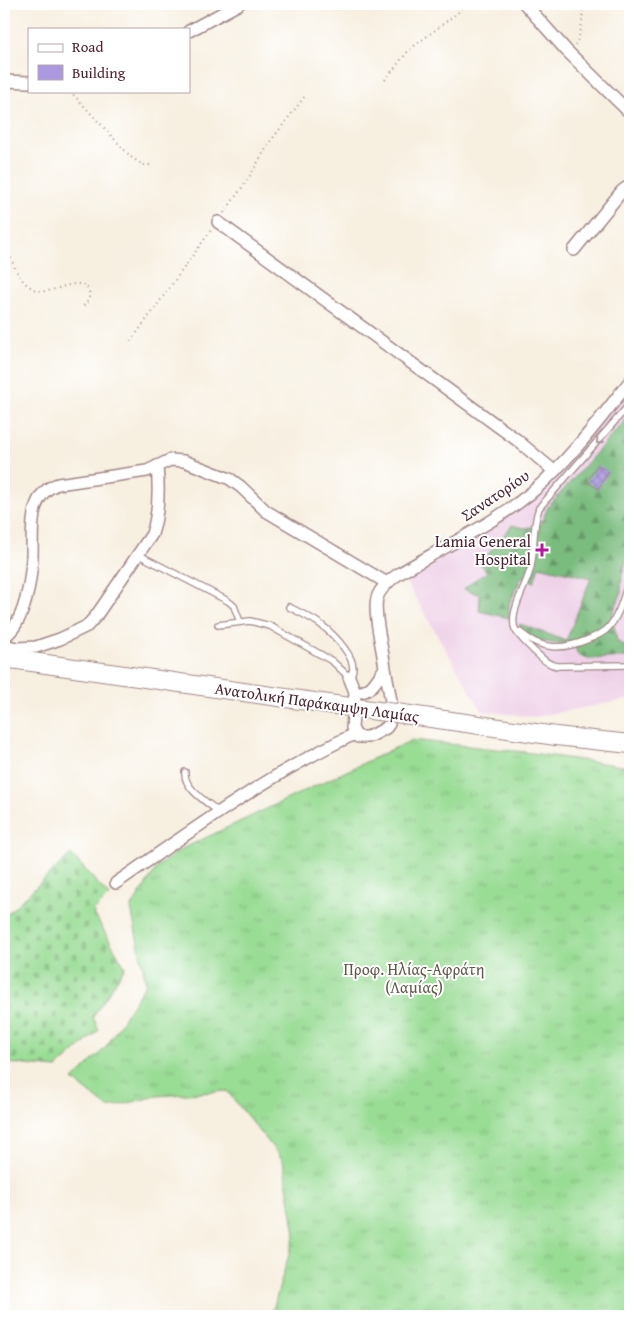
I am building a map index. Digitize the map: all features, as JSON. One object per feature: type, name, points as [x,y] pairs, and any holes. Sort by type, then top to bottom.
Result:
[{"type":"main road","name":"Ανατολική Παράκαμψη Λαμίας","points":[[4,658],[354,699],[378,711],[556,736],[630,744]]},
{"type":"street","points":[[190,30],[239,4]]},
{"type":"street","points":[[525,4],[568,52],[630,113]]},
{"type":"street","points":[[4,82],[28,82]]},
{"type":"street","points":[[574,250],[622,191],[626,188],[630,189]]},
{"type":"street","points":[[218,222],[517,440],[554,471]]},
{"type":"street","name":"Σανατορίου","points":[[387,583],[531,493],[554,471],[630,381]]},
{"type":"street","points":[[4,637],[16,625],[24,602],[31,569],[33,513],[44,491],[50,486],[58,484],[147,471],[170,460],[180,460],[230,479],[266,511],[387,583],[379,595],[376,608],[391,701],[389,724],[381,731],[367,737],[358,737],[355,734],[352,728],[354,699],[349,677]]},
{"type":"street","points":[[4,645],[24,648],[36,647],[69,634],[91,622],[152,534],[158,498],[157,466]]},
{"type":"street","points":[[354,699],[367,691],[385,668]]},
{"type":"street","points":[[116,883],[160,852],[290,768],[324,748],[355,734]]},
{"type":"lane","points":[[630,404],[542,502],[536,515],[530,572],[516,610],[515,627],[524,640],[545,661],[554,666],[630,665]]},
{"type":"lane","points":[[531,493],[542,502]]},
{"type":"lane","points":[[143,556],[228,601],[234,606],[240,622]]},
{"type":"lane","points":[[515,627],[523,634],[548,647],[562,648],[597,636],[606,630],[614,619],[630,577]]},
{"type":"lane","points":[[218,625],[250,621],[260,622],[280,631],[332,661],[349,677],[354,666],[347,652],[324,627],[289,607]]},
{"type":"lane","points":[[185,772],[184,777],[188,786],[220,813]]},
{"type":"path","points":[[385,80],[409,50],[469,4]]},
{"type":"path","points":[[568,52],[577,43],[579,37],[583,4]]},
{"type":"path","points":[[71,92],[131,157],[143,165],[151,166]]},
{"type":"path","points":[[4,239],[18,273],[28,286],[36,291],[44,292],[82,284],[87,288],[90,296],[88,303],[82,307]]},
{"type":"shaded area","name":"Lamia General Hospital","points":[[630,388],[630,699],[534,717],[482,711],[405,580],[502,520]]},
{"type":"green space","points":[[630,415],[630,551],[622,574],[621,594],[612,615],[617,641],[629,649],[626,657],[590,659],[578,655],[573,642],[544,642],[525,634],[519,629],[520,624],[566,641],[591,578],[539,566],[534,582],[522,577],[509,604],[509,618],[479,611],[480,595],[464,589],[487,572],[480,564],[512,525],[523,528],[540,526],[548,507]]},
{"type":"green space","name":"Προφ. Ηλίας-Αφράτη (Λαμίας)","points":[[412,740],[524,752],[630,767],[630,1316],[271,1316],[295,1234],[283,1160],[227,1091],[157,1096],[108,1108],[73,1080],[106,1047],[146,983],[131,908],[158,866],[182,849]]},
{"type":"green space","points":[[71,854],[109,896],[93,912],[125,967],[93,1017],[99,1030],[57,1068],[7,1063],[4,1055],[4,917]]},
{"type":"building","points":[[598,465],[609,472],[598,489],[587,481]]},
{"type":"place","name":"Lamia General Hospital","points":[[542,550]]}]
